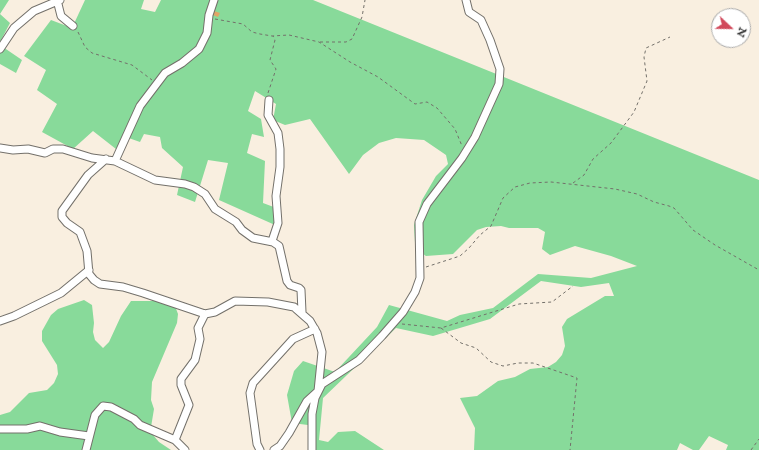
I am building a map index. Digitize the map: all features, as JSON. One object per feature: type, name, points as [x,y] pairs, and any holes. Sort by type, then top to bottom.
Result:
[{"type":"street","points":[[0,49],[14,28],[34,11],[59,0],[62,16],[73,26]]},
{"type":"street","points":[[115,161],[140,106],[165,73],[182,63],[198,49],[207,33],[208,19],[214,0]]},
{"type":"street","points":[[312,450],[312,414],[318,391],[322,384],[359,360],[393,323],[415,292],[420,278],[419,222],[427,204],[464,155],[492,102],[499,84],[500,69],[482,20],[469,12],[466,0]]},
{"type":"street","points":[[269,100],[268,115],[278,133],[280,148],[280,168],[276,196],[278,223],[272,241]]},
{"type":"street","points":[[0,148],[13,150],[28,149],[46,153],[53,149],[63,149],[92,158],[115,161],[155,180],[185,184],[194,187],[205,194],[215,210],[236,222],[242,230],[253,238],[272,241],[279,246],[287,281],[290,285],[301,290],[302,312]]},
{"type":"street","points":[[106,159],[88,175],[62,211],[62,217],[67,223],[80,232],[87,251],[89,270],[94,280],[100,284],[124,287],[205,314],[215,312],[235,301],[247,300],[294,307],[302,312],[315,329],[322,352],[318,391],[307,401],[289,433],[280,446],[274,450]]},
{"type":"street","points":[[0,320],[14,316],[61,293],[89,270]]},
{"type":"street","points":[[175,440],[189,405],[181,385],[181,379],[195,360],[200,339],[198,328],[205,314]]},
{"type":"street","points":[[260,450],[257,444],[250,393],[254,383],[293,339],[315,329]]},
{"type":"street","points":[[86,450],[95,415],[103,406],[111,407],[134,419],[140,425],[175,440],[185,450]]},
{"type":"street","points":[[0,429],[27,429],[40,426],[60,432],[89,436]]},
{"type":"path","points":[[208,19],[243,24],[252,32],[273,36],[289,34],[319,42],[346,42],[352,38],[362,17],[365,0]]},
{"type":"path","points":[[73,26],[77,30],[85,47],[92,53],[132,65],[147,77],[158,83]]},
{"type":"path","points":[[269,100],[269,86],[276,69],[270,60],[275,40],[273,36]]},
{"type":"path","points":[[573,183],[584,175],[593,159],[611,143],[634,112],[647,81],[644,57],[646,48],[670,37]]},
{"type":"path","points":[[319,42],[345,59],[378,77],[415,104],[427,102],[437,108],[455,128],[464,155]]},
{"type":"path","points":[[419,269],[460,256],[491,226],[503,198],[515,187],[530,183],[551,182],[573,183],[637,194],[654,202],[669,206],[702,236],[759,270]]},
{"type":"path","points":[[393,323],[441,328],[519,304],[552,302],[573,286]]},
{"type":"path","points":[[441,328],[461,343],[476,348],[491,362],[503,366],[518,363],[532,363],[577,378],[570,450]]},
{"type":"path","points":[[751,450],[759,439]]},
{"type":"green space","points":[[0,0],[9,0],[0,14]]},
{"type":"green space","points":[[85,0],[144,0],[141,9],[155,12],[161,0],[313,0],[759,180],[759,450],[726,450],[728,445],[709,436],[699,450],[693,450],[680,443],[677,450],[474,450],[475,428],[460,398],[477,396],[498,381],[515,377],[530,369],[548,367],[556,362],[562,355],[565,346],[562,327],[567,319],[605,296],[614,296],[609,283],[581,287],[541,281],[490,319],[433,336],[396,328],[323,398],[319,440],[328,442],[338,432],[355,431],[384,450],[309,450],[308,425],[292,423],[287,395],[294,371],[303,361],[335,372],[377,327],[389,305],[447,321],[460,315],[493,308],[538,274],[591,278],[637,266],[611,256],[575,246],[550,255],[542,249],[545,232],[538,228],[509,228],[501,226],[486,227],[477,230],[453,254],[426,256],[419,251],[415,243],[414,225],[422,200],[436,176],[448,164],[446,155],[424,140],[396,138],[379,143],[363,155],[349,174],[310,119],[285,125],[273,120],[276,104],[255,91],[248,111],[261,119],[264,137],[252,134],[247,153],[265,161],[263,203],[279,209],[275,225],[219,200],[228,163],[208,160],[195,202],[177,195],[183,167],[162,148],[160,137],[144,134],[140,142],[123,136],[116,149],[93,131],[73,149],[42,132],[57,104],[37,90],[46,70],[24,56],[51,20],[72,28]]},
{"type":"green space","points":[[0,14],[10,23],[0,42]]},
{"type":"green space","points":[[0,45],[22,60],[16,73],[0,64]]},
{"type":"green space","points":[[84,300],[92,305],[94,323],[93,332],[95,340],[103,348],[109,342],[121,316],[131,301],[158,301],[175,306],[178,314],[177,323],[152,382],[151,400],[154,409],[151,427],[153,435],[159,442],[171,450],[0,450],[0,415],[10,412],[29,393],[47,390],[54,383],[58,374],[57,365],[42,341],[42,331],[51,315],[58,309]]},
{"type":"building","points":[[214,11],[220,13],[218,17],[213,15]]}]
